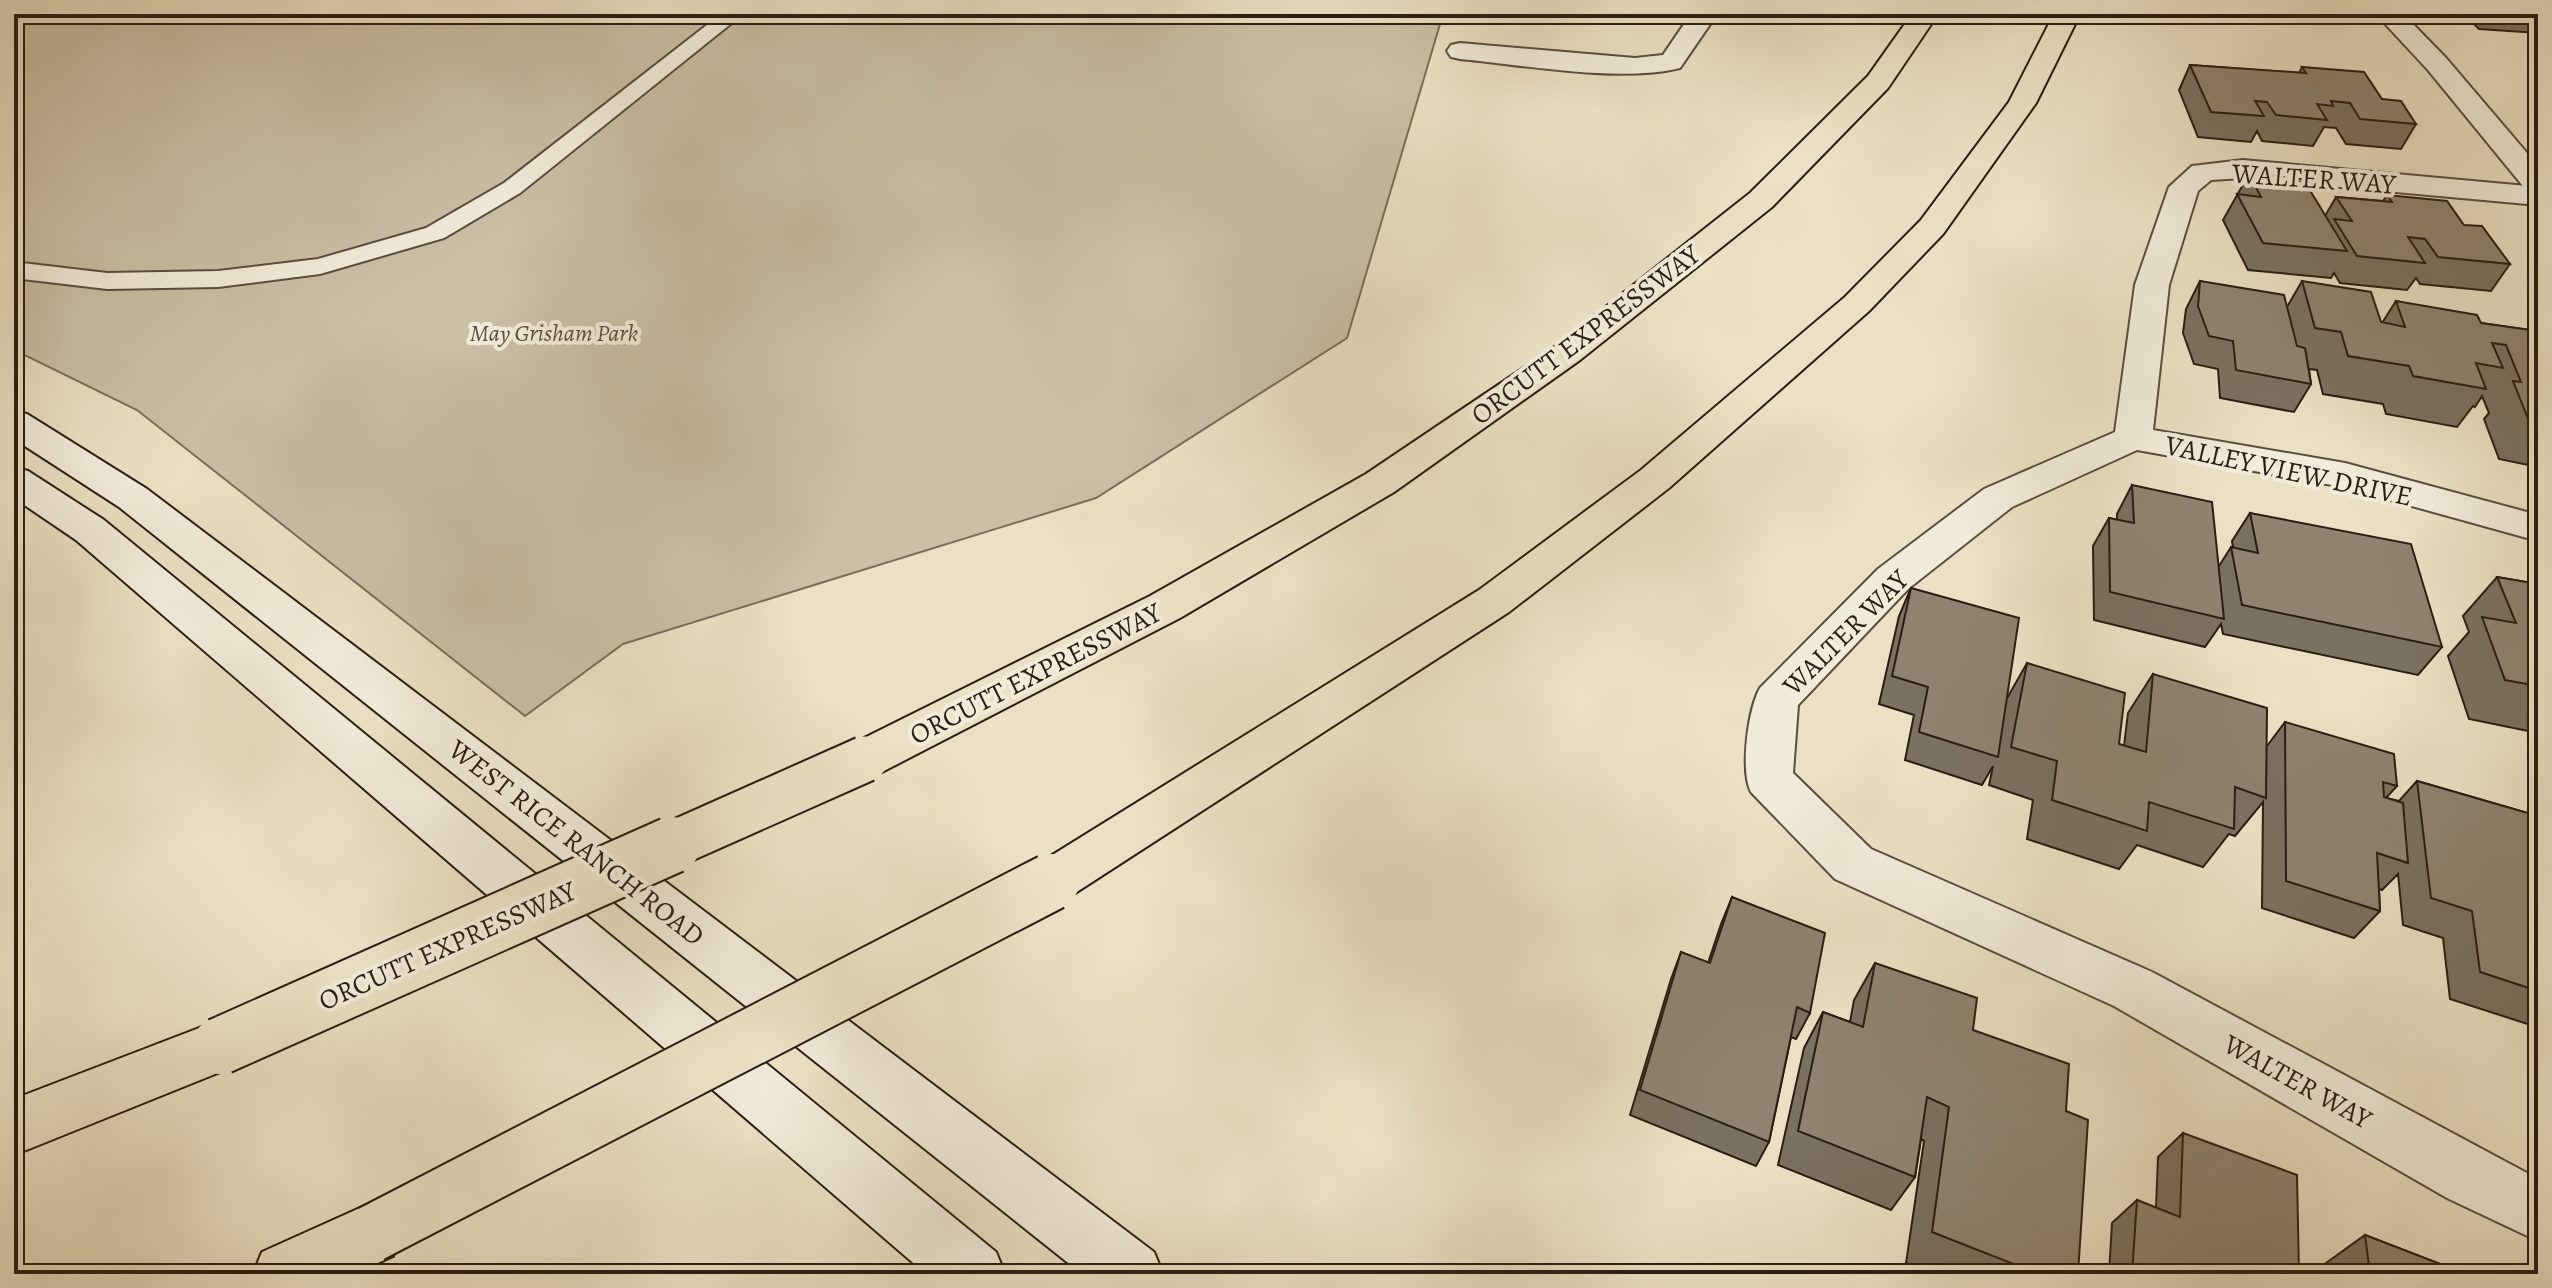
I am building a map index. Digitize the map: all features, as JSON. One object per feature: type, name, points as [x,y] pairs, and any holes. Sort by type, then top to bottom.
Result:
[{"type":"highway","name":"ORCUTT EXPRESSWAY","points":[[14,1127],[220,1046],[865,759],[1165,607],[1380,483],[1568,353],[1761,200],[1878,82],[1925,14]]},
{"type":"highway","points":[[284,1274],[371,1234],[1051,882],[1494,601],[1655,479],[1857,304],[1932,227],[2022,103],[2067,14]]},
{"type":"street","points":[[1460,51],[1635,66],[1671,62],[1704,14]]},
{"type":"street","points":[[2389,14],[2437,64],[2538,185]]},
{"type":"street","name":"WALTER WAY","points":[[2538,196],[2243,169],[2203,172],[2184,187],[2152,285],[2133,438],[1998,498],[1893,579],[1776,700],[1768,779],[1853,864],[2133,989],[2468,1177],[2538,1211]]},
{"type":"street","name":"WEST RICE RANCH ROAD","points":[[14,422],[133,498],[1132,1274]]},
{"type":"street","name":"VALLEY VIEW DRIVE","points":[[2133,438],[2345,475],[2538,528]]},
{"type":"street","points":[[14,480],[90,530],[974,1274]]},
{"type":"lane","points":[[14,270],[107,281],[218,279],[320,266],[435,233],[512,188],[733,14]]},
{"type":"green space","name":"May Grisham Park","points":[[14,14],[1443,14],[1347,338],[1096,498],[623,644],[525,716],[137,410],[14,350]]},
{"type":"building","points":[[2190,65],[2306,73],[2302,67],[2364,72],[2382,99],[2401,101],[2416,124],[2360,119],[2350,103],[2331,101],[2333,106],[2317,104],[2327,120],[2276,115],[2267,102],[2255,101],[2264,116],[2211,112]]},
{"type":"building","points":[[2249,174],[2303,179],[2347,251],[2263,243],[2237,194],[2261,197]]},
{"type":"building","points":[[2387,195],[2447,201],[2464,225],[2482,226],[2510,264],[2438,257],[2425,239],[2408,237],[2425,263],[2357,256],[2334,219],[2352,221],[2336,197],[2392,202]]},
{"type":"building","points":[[2200,281],[2284,295],[2297,346],[2305,348],[2311,384],[2236,370],[2233,341],[2209,336],[2198,306]]},
{"type":"building","points":[[2302,281],[2371,292],[2381,322],[2405,327],[2396,301],[2477,315],[2481,323],[2538,331],[2538,422],[2529,421],[2513,381],[2521,382],[2506,345],[2492,343],[2503,368],[2476,363],[2486,389],[2413,376],[2409,366],[2348,356],[2341,332],[2315,328]]},
{"type":"building","points":[[2132,485],[2212,502],[2224,619],[2110,592],[2109,518],[2134,523]]},
{"type":"building","points":[[2250,513],[2411,544],[2442,647],[2242,605],[2231,547],[2258,553]]},
{"type":"building","points":[[2497,577],[2538,584],[2538,686],[2505,680],[2482,617],[2516,623]]},
{"type":"building","points":[[1911,588],[2019,618],[1998,757],[1919,732],[1928,687],[1892,676]]},
{"type":"building","points":[[2027,663],[2125,693],[2119,744],[2146,752],[2153,674],[2267,708],[2266,798],[2235,787],[2234,829],[2149,802],[2147,831],[2052,800],[2057,761],[2011,747]]},
{"type":"building","points":[[2285,722],[2394,754],[2397,786],[2383,782],[2384,797],[2403,803],[2408,863],[2377,853],[2380,911],[2286,881]]},
{"type":"building","points":[[2417,781],[2538,816],[2538,991],[2480,972],[2472,911],[2431,898]]},
{"type":"building","points":[[1732,897],[1825,933],[1810,1013],[1797,1007],[1769,1142],[1640,1090],[1681,952],[1710,963]]},
{"type":"building","points":[[1875,963],[1977,998],[1973,1030],[2069,1064],[2066,1111],[2088,1120],[2078,1274],[2039,1274],[1932,1232],[1949,1107],[1927,1097],[1915,1177],[1798,1131],[1823,1012],[1863,1027]]},
{"type":"building","points":[[2183,1133],[2297,1175],[2299,1274],[2132,1274],[2137,1200],[2180,1217]]},
{"type":"building","points":[[2365,1235],[2466,1274],[2370,1274]]}]
